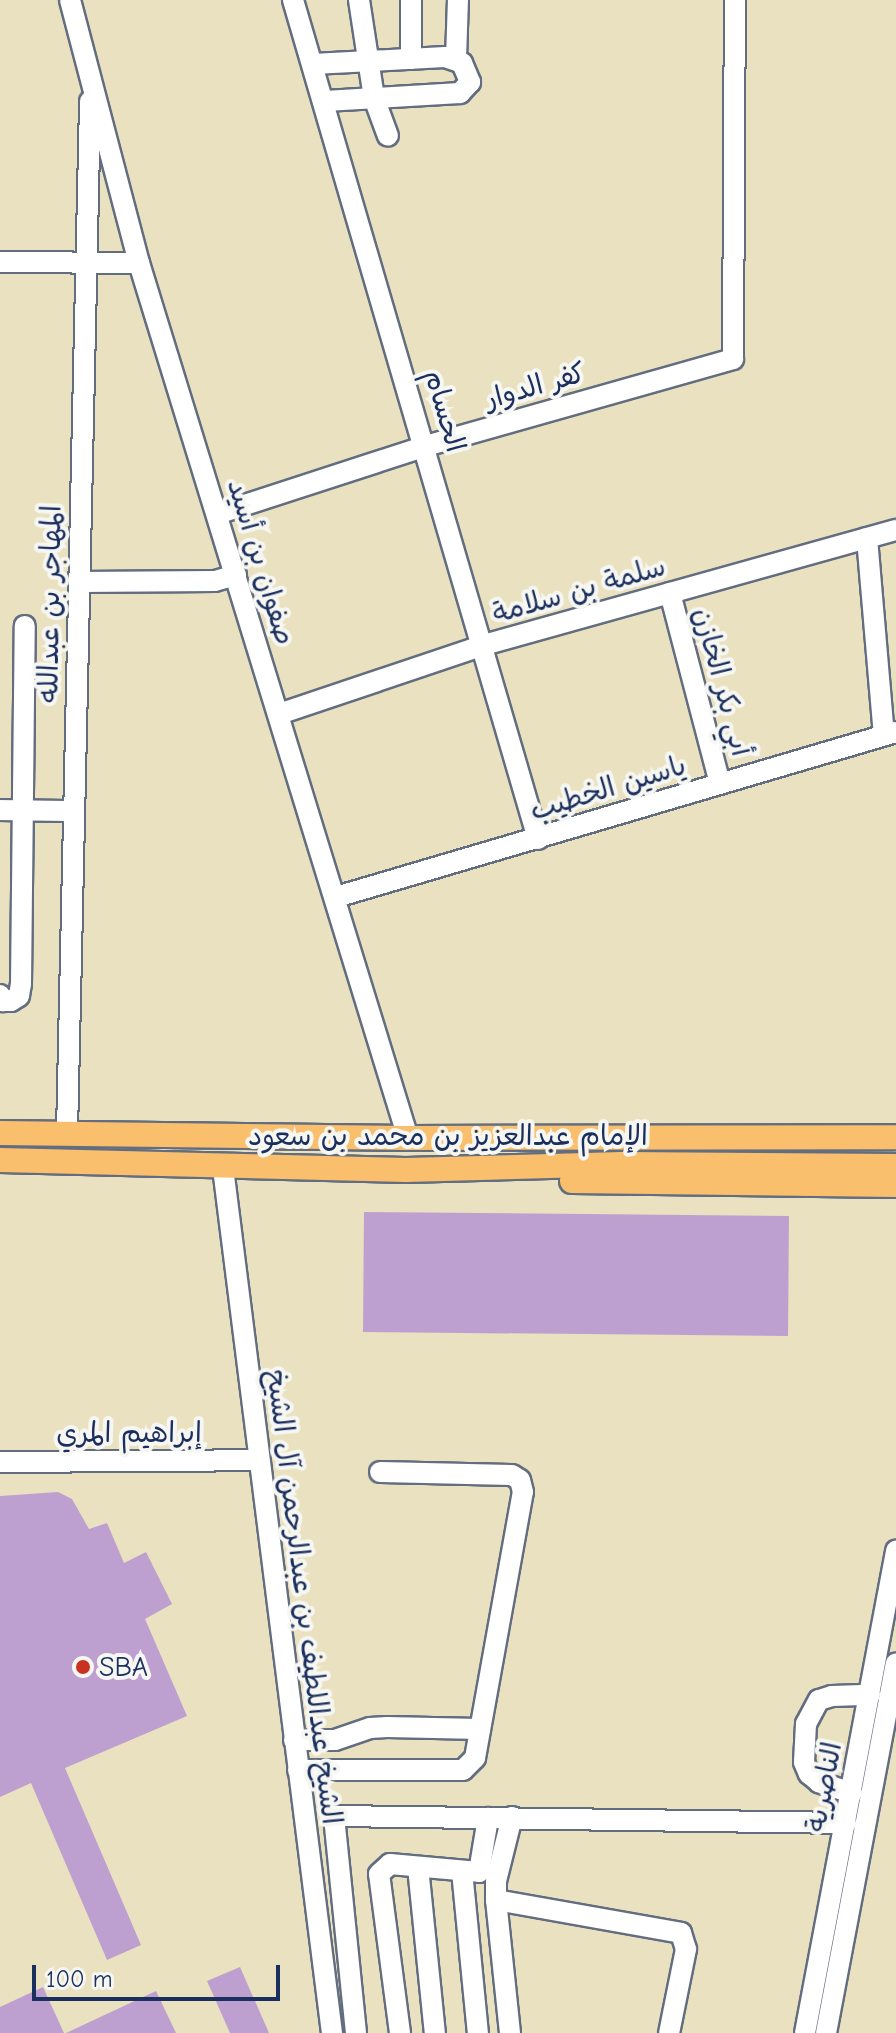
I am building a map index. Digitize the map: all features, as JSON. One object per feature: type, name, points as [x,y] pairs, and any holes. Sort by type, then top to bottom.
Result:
[{"type":"main road","name":"الإمام عبدالعزيز بن محمد بن سعود","points":[[0,1133],[408,1138],[896,1137]]},
{"type":"main road","name":"الإمام عبدالعزيز بن محمد بن سعود","points":[[0,1160],[223,1168],[406,1170],[622,1164],[896,1166]]},
{"type":"main road","points":[[406,1170],[518,1180],[896,1185]]},
{"type":"street","name":"صفوان بن أسيد","points":[[70,0],[139,263],[408,1138]]},
{"type":"street","name":"الحسام","points":[[293,0],[426,446],[538,839]]},
{"type":"street","points":[[359,0],[366,61],[374,98],[388,136]]},
{"type":"street","points":[[411,0],[411,59]]},
{"type":"street","points":[[456,59],[458,0]]},
{"type":"street","name":"كفر الدوار","points":[[217,514],[426,446],[733,359],[735,0]]},
{"type":"street","points":[[313,64],[456,59],[467,69],[470,82],[460,93],[325,101]]},
{"type":"street","name":"المهاجر بن عبدالله","points":[[67,1133],[90,77]]},
{"type":"street","points":[[0,262],[139,263]]},
{"type":"street","name":"سلمة بن سلامة","points":[[279,714],[484,645],[896,530]]},
{"type":"street","points":[[867,538],[890,733]]},
{"type":"street","points":[[79,582],[215,581],[236,575]]},
{"type":"street","name":"أبي بكر الخازن","points":[[670,593],[720,784]]},
{"type":"street","points":[[0,995],[3,1001],[11,1001],[19,996],[21,984],[26,810],[25,626]]},
{"type":"street","name":"ياسين الخطيب","points":[[336,897],[890,733]]},
{"type":"street","points":[[0,810],[74,811]]},
{"type":"street","name":"الشيخ عبداللطيف بن عبدالرحمن آل الشيخ","points":[[223,1168],[332,2033]]},
{"type":"street","name":"إبراهيم المري","points":[[0,1461],[258,1460]]},
{"type":"street","points":[[298,1770],[463,1770],[475,1758],[523,1492],[520,1480],[512,1475],[380,1472]]},
{"type":"street","name":"الناصرية","points":[[805,2033],[896,1550]]},
{"type":"street","name":"الناصرية","points":[[826,2033],[889,1735],[896,1664]]},
{"type":"street","points":[[852,1793],[819,1782],[809,1774],[804,1762],[806,1724],[819,1700],[832,1696],[870,1695]]},
{"type":"street","points":[[294,1740],[335,1740],[370,1728],[480,1729]]},
{"type":"street","points":[[356,2033],[334,1816],[846,1823]]},
{"type":"street","points":[[510,2033],[496,1881],[512,1817]]},
{"type":"street","points":[[400,2033],[379,1874],[390,1864],[479,1872],[488,1818]]},
{"type":"street","points":[[418,1867],[435,2033]]},
{"type":"street","points":[[462,1871],[478,2033]]},
{"type":"street","points":[[496,1900],[681,1933],[686,1949],[669,2033]]},
{"type":"building","points":[[364,1212],[789,1216],[788,1336],[363,1332]]},
{"type":"building","name":"SBA","points":[[58,1492],[72,1499],[89,1529],[107,1523],[124,1563],[146,1552],[172,1604],[145,1619],[187,1716],[65,1768],[141,1945],[107,1960],[31,1783],[0,1797],[0,1496]]},
{"type":"building","points":[[240,1967],[269,2033],[230,2033],[207,1981]]},
{"type":"building","points":[[43,1987],[64,2033],[0,2033],[0,2007]]},
{"type":"building","points":[[156,1991],[176,2033],[66,2033]]},
{"type":"place","name":"SBA","points":[[83,1667]]}]
